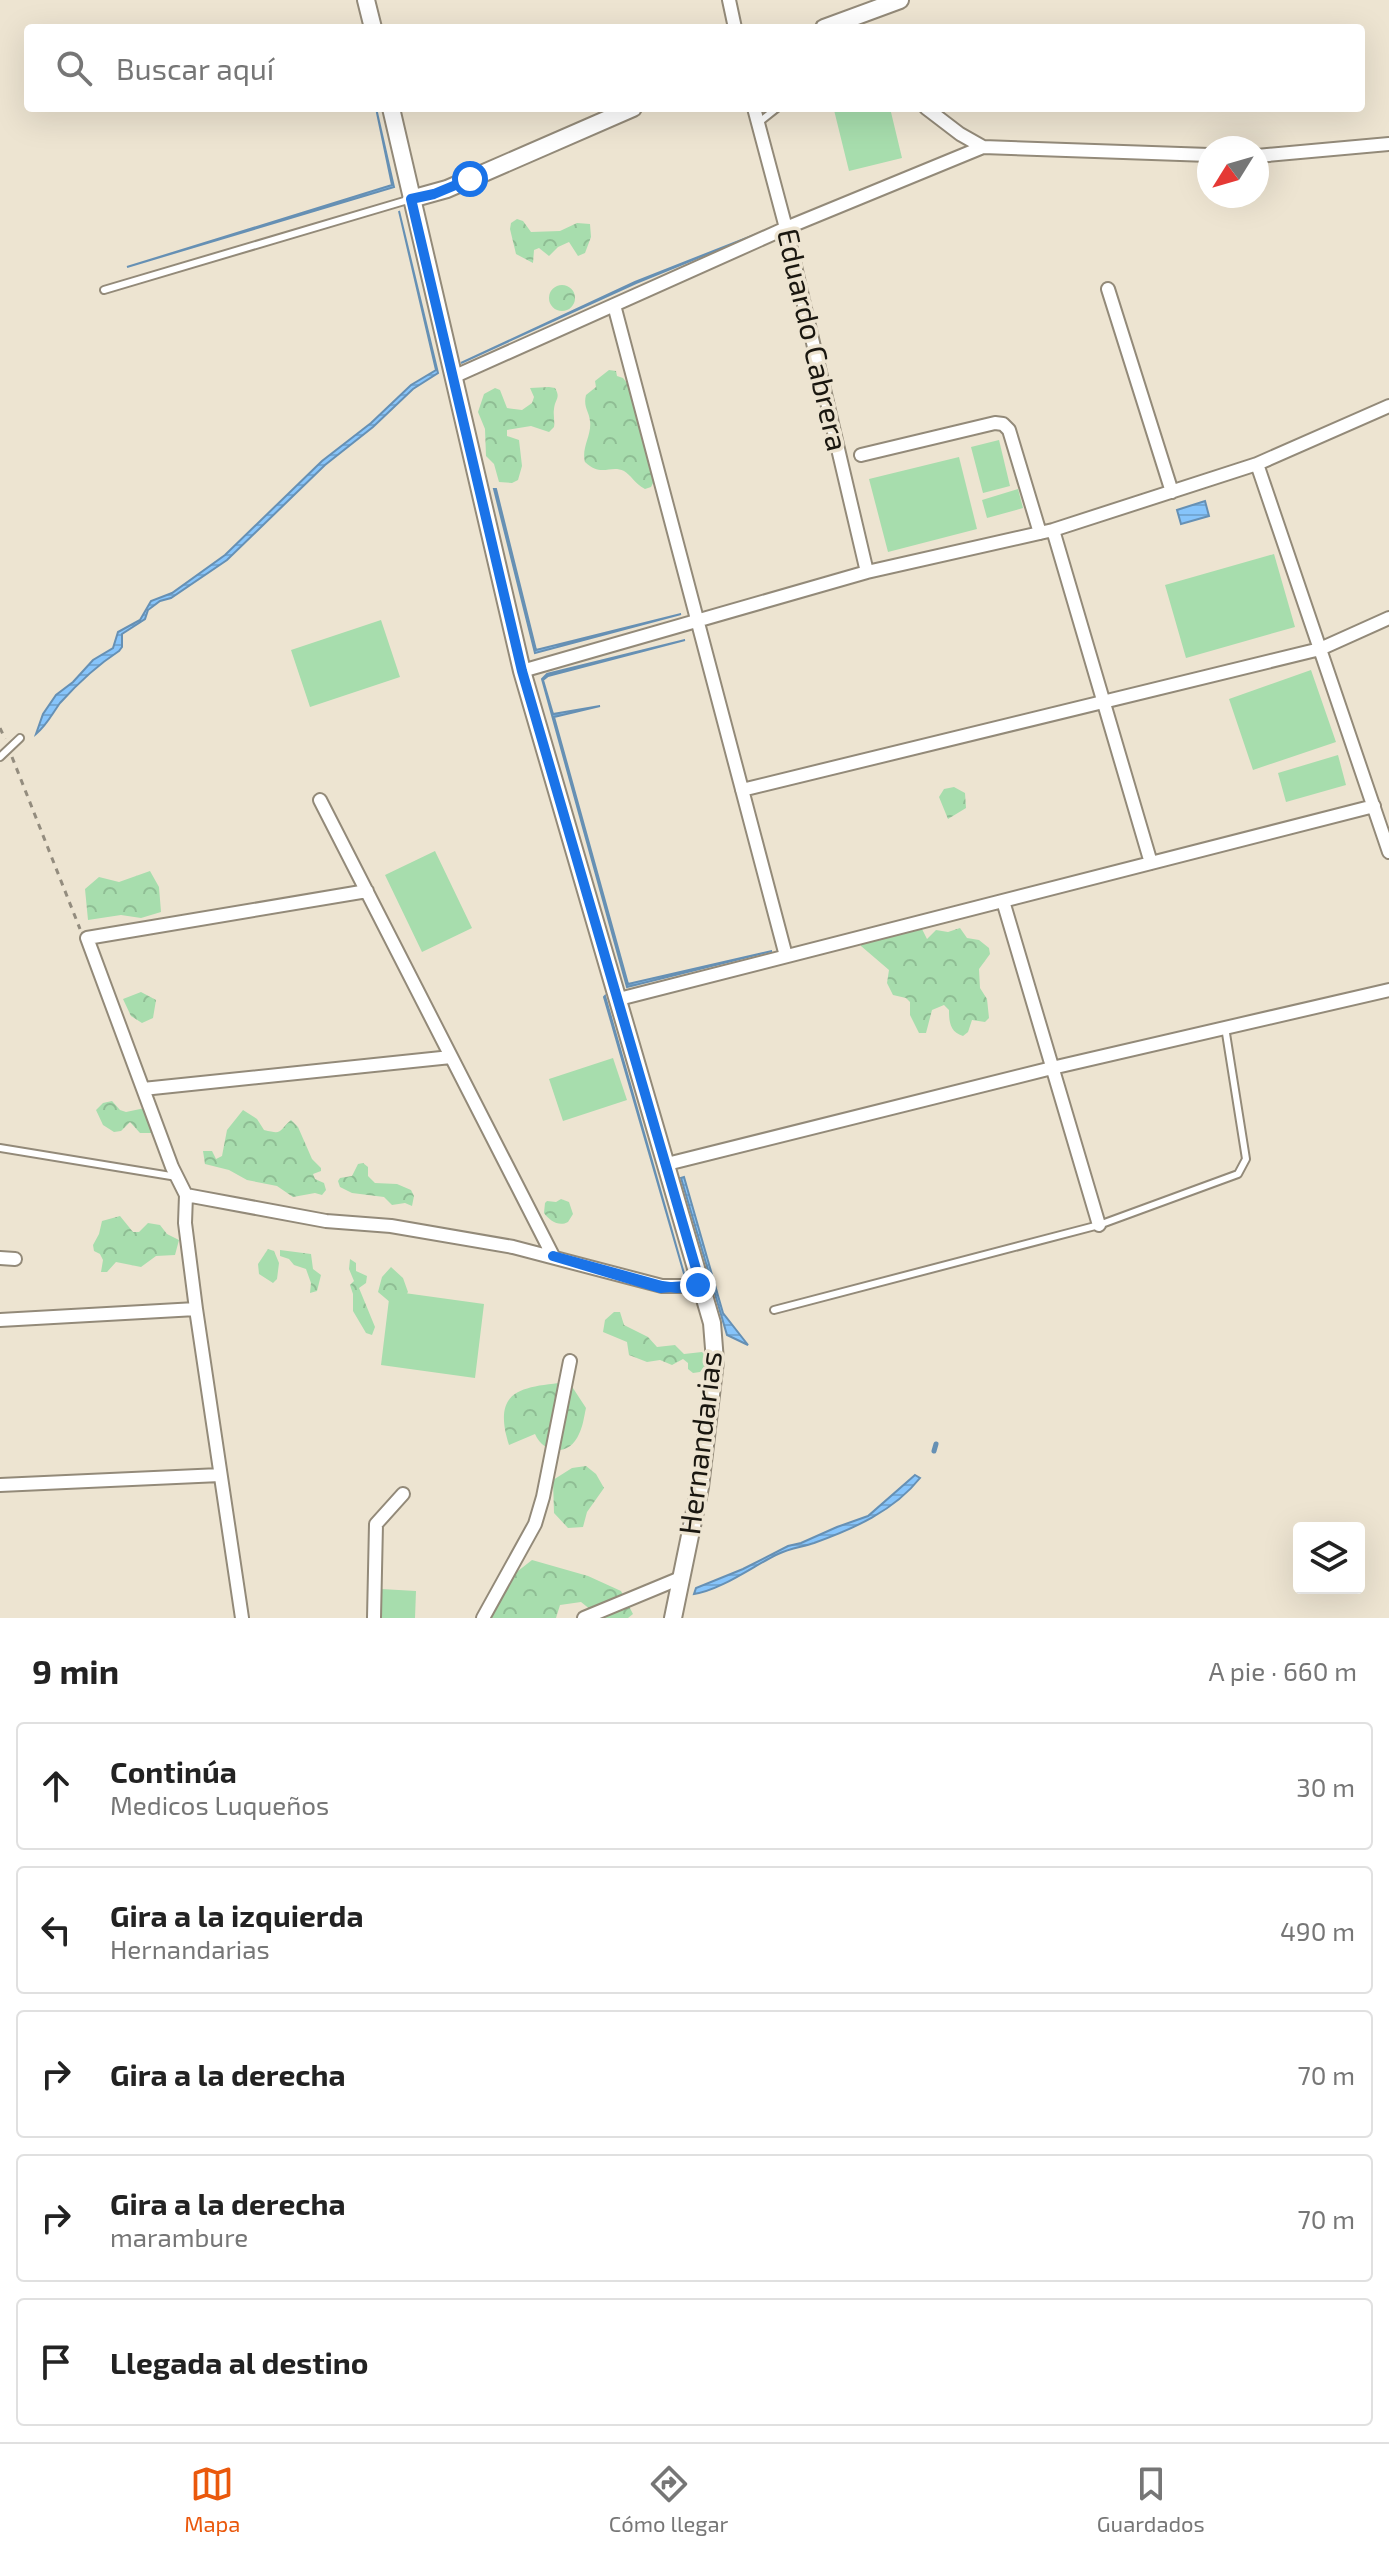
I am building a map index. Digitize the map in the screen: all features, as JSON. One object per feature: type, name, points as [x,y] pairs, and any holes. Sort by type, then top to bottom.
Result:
[{"type":"street","points":[[366,0],[372,24]]},
{"type":"street","points":[[729,0],[734,24]]},
{"type":"street","points":[[835,24],[900,0]]},
{"type":"street","name":"Hernandarias","points":[[392,112],[522,671],[712,1323],[715,1361],[700,1487],[673,1618]]},
{"type":"street","points":[[411,199],[447,189],[624,112]]},
{"type":"street","name":"Eduardo Cabrera","points":[[755,112],[786,228],[867,572]]},
{"type":"street","points":[[931,112],[983,147]]},
{"type":"street","points":[[1269,155],[1389,144]]},
{"type":"street","points":[[453,377],[786,228],[983,147],[1197,155]]},
{"type":"street","points":[[1108,289],[1172,492]]},
{"type":"street","points":[[614,305],[786,956]]},
{"type":"street","points":[[522,671],[867,572],[1046,532],[1257,464],[1389,406]]},
{"type":"street","points":[[861,455],[995,423],[1003,424],[1009,430],[1104,701],[1151,863]]},
{"type":"street","points":[[1257,464],[1374,806],[1386,832],[1389,852]]},
{"type":"street","points":[[742,790],[1320,649],[1389,618]]},
{"type":"street","points":[[320,800],[553,1256]]},
{"type":"street","points":[[619,999],[1374,806]]},
{"type":"street","points":[[242,1618],[196,1309],[185,1223],[186,1195],[87,938],[367,891]]},
{"type":"street","points":[[1003,901],[1099,1225]]},
{"type":"street","points":[[667,1164],[1052,1068],[1389,990]]},
{"type":"street","points":[[143,1089],[451,1057]]},
{"type":"street","points":[[186,1195],[326,1221],[391,1226],[513,1247],[662,1286],[701,1286]]},
{"type":"street","points":[[0,1258],[15,1259]]},
{"type":"street","points":[[0,1320],[196,1309]]},
{"type":"street","points":[[483,1618],[535,1524],[570,1361]]},
{"type":"street","points":[[0,1485],[220,1475]]},
{"type":"street","points":[[374,1618],[376,1524],[403,1494]]},
{"type":"street","points":[[584,1618],[683,1577]]},
{"type":"lane","points":[[758,123],[772,112]]},
{"type":"lane","points":[[104,290],[411,199]]},
{"type":"lane","points":[[0,757],[20,738]]},
{"type":"lane","points":[[774,1310],[1099,1225],[1231,1178],[1242,1169],[1246,1159],[1225,1027]]},
{"type":"lane","points":[[0,1148],[177,1177]]},
{"type":"green space","points":[[834,112],[891,112],[902,158],[849,171]]},
{"type":"green space","points":[[517,219],[523,221],[531,232],[560,231],[577,223],[590,224],[591,237],[585,253],[578,256],[569,242],[549,256],[539,248],[534,250],[533,263],[516,254],[510,229],[511,223]]},
{"type":"green space","points":[[562,285],[571,289],[575,298],[571,307],[562,311],[553,307],[549,298],[553,289]]},
{"type":"green space","points":[[609,370],[616,371],[617,376],[631,388],[632,401],[640,411],[657,475],[651,487],[645,489],[624,471],[596,469],[585,462],[590,426],[586,395],[596,387],[595,381]]},
{"type":"green space","points":[[495,388],[500,390],[507,408],[522,410],[532,403],[534,397],[530,388],[555,388],[558,394],[554,427],[549,432],[531,426],[507,430],[507,436],[519,440],[522,466],[518,480],[499,482],[494,464],[486,456],[485,429],[478,412],[484,394]]},
{"type":"green space","points":[[999,440],[1010,486],[983,493],[971,447]]},
{"type":"green space","points":[[959,457],[977,529],[888,552],[869,479]]},
{"type":"green space","points":[[1018,489],[1023,508],[987,518],[982,500]]},
{"type":"green space","points":[[1274,554],[1295,627],[1186,658],[1165,585]]},
{"type":"green space","points":[[381,620],[400,677],[310,707],[291,650]]},
{"type":"green space","points":[[1311,670],[1336,742],[1253,770],[1229,699]]},
{"type":"green space","points":[[1338,755],[1346,785],[1286,802],[1278,773]]},
{"type":"green space","points":[[954,787],[965,793],[966,808],[948,819],[939,797],[944,789]]},
{"type":"green space","points":[[435,851],[472,928],[422,952],[385,875]]},
{"type":"green space","points":[[150,871],[159,887],[161,912],[141,918],[121,915],[88,920],[85,889],[99,877],[119,882]]},
{"type":"green space","points":[[917,926],[927,939],[936,930],[948,932],[960,928],[967,938],[979,940],[989,948],[990,954],[979,969],[980,988],[987,999],[989,1018],[985,1022],[972,1020],[963,1036],[953,1029],[949,1010],[944,1005],[932,1010],[926,1033],[919,1033],[910,1015],[910,1002],[893,995],[887,983],[889,970],[861,946],[861,942]]},
{"type":"green space","points":[[141,992],[156,1000],[153,1018],[142,1023],[131,1016],[123,999]]},
{"type":"green space","points":[[613,1058],[627,1100],[563,1121],[549,1079]]},
{"type":"green space","points":[[112,1101],[126,1112],[145,1108],[154,1133],[140,1133],[130,1122],[121,1131],[114,1132],[103,1125],[96,1110],[103,1103]]},
{"type":"green space","points":[[243,1110],[257,1119],[264,1130],[278,1132],[291,1120],[298,1127],[312,1159],[321,1168],[313,1174],[315,1179],[324,1183],[326,1190],[322,1195],[315,1193],[293,1197],[277,1186],[247,1180],[229,1170],[205,1164],[203,1151],[212,1151],[216,1159],[222,1156],[227,1130]]},
{"type":"green space","points":[[358,1164],[368,1167],[368,1176],[375,1183],[397,1184],[411,1190],[414,1196],[412,1206],[405,1203],[392,1205],[384,1197],[352,1193],[340,1187],[340,1178],[352,1176]]},
{"type":"green space","points":[[561,1199],[569,1202],[573,1214],[568,1222],[561,1224],[544,1213],[547,1201]]},
{"type":"green space","points":[[120,1216],[133,1232],[139,1232],[148,1223],[160,1225],[167,1234],[179,1240],[175,1255],[156,1256],[141,1267],[116,1262],[107,1272],[101,1272],[103,1260],[94,1251],[93,1245],[102,1221]]},
{"type":"green space","points":[[268,1249],[274,1251],[279,1263],[277,1279],[273,1283],[259,1274],[258,1264]]},
{"type":"green space","points":[[280,1250],[311,1254],[313,1269],[321,1275],[317,1291],[310,1293],[311,1283],[306,1269],[280,1256]]},
{"type":"green space","points":[[350,1259],[356,1263],[356,1271],[367,1276],[366,1283],[359,1288],[375,1327],[372,1335],[366,1333],[353,1311],[350,1285],[354,1281],[349,1269]]},
{"type":"green space","points":[[391,1267],[403,1278],[408,1292],[401,1302],[391,1303],[378,1292],[382,1277]]},
{"type":"green space","points":[[390,1291],[484,1304],[475,1378],[381,1365]]},
{"type":"green space","points":[[614,1312],[620,1312],[624,1325],[648,1337],[657,1347],[675,1345],[684,1354],[702,1352],[704,1367],[700,1372],[693,1373],[683,1359],[672,1365],[660,1360],[647,1362],[629,1355],[627,1342],[603,1332],[605,1320]]},
{"type":"green space","points":[[569,1382],[586,1408],[582,1428],[575,1441],[563,1449],[551,1449],[544,1446],[535,1434],[509,1445],[504,1412],[508,1401],[525,1389]]},
{"type":"green space","points":[[586,1466],[596,1474],[604,1488],[587,1512],[583,1527],[568,1528],[554,1513],[553,1480],[572,1468]]},
{"type":"green space","points":[[532,1560],[588,1576],[621,1591],[633,1614],[628,1618],[601,1618],[581,1602],[560,1605],[556,1618],[478,1618],[500,1585]]},
{"type":"green space","points":[[381,1589],[416,1591],[415,1618],[381,1618]]},
{"type":"water","points":[[377,112],[394,187],[127,267],[392,185]]},
{"type":"water","points":[[399,211],[438,373],[413,389],[373,427],[325,465],[227,560],[148,610],[145,619],[122,634],[119,651],[74,688],[36,734],[43,714],[56,695],[93,660],[113,648],[118,632],[140,620],[151,601],[172,593],[225,555],[322,461],[371,423],[411,385],[436,370]]},
{"type":"water","points":[[769,229],[636,283],[461,363],[635,282]]},
{"type":"water","points":[[494,489],[536,650],[681,614],[535,653]]},
{"type":"water","points":[[1205,501],[1209,516],[1181,524],[1177,510]]},
{"type":"water","points":[[685,640],[548,676],[543,680],[553,714],[600,706],[554,717],[628,984],[772,951],[627,987],[542,679],[547,674]]},
{"type":"water","points":[[605,996],[685,1277],[604,997]]},
{"type":"water","points":[[684,1177],[723,1313],[748,1345],[727,1335],[681,1178]]},
{"type":"water","points":[[915,1475],[920,1478],[910,1490],[872,1518],[829,1538],[782,1552],[726,1583],[694,1594],[696,1588],[788,1546],[868,1516]]},
{"type":"waterway","points":[[934,1451],[936,1444]]},
{"type":"route","points":[[470,179],[434,194],[411,199],[522,671],[701,1286],[677,1288],[662,1286],[553,1256],[660,1288],[698,1285]]}]
